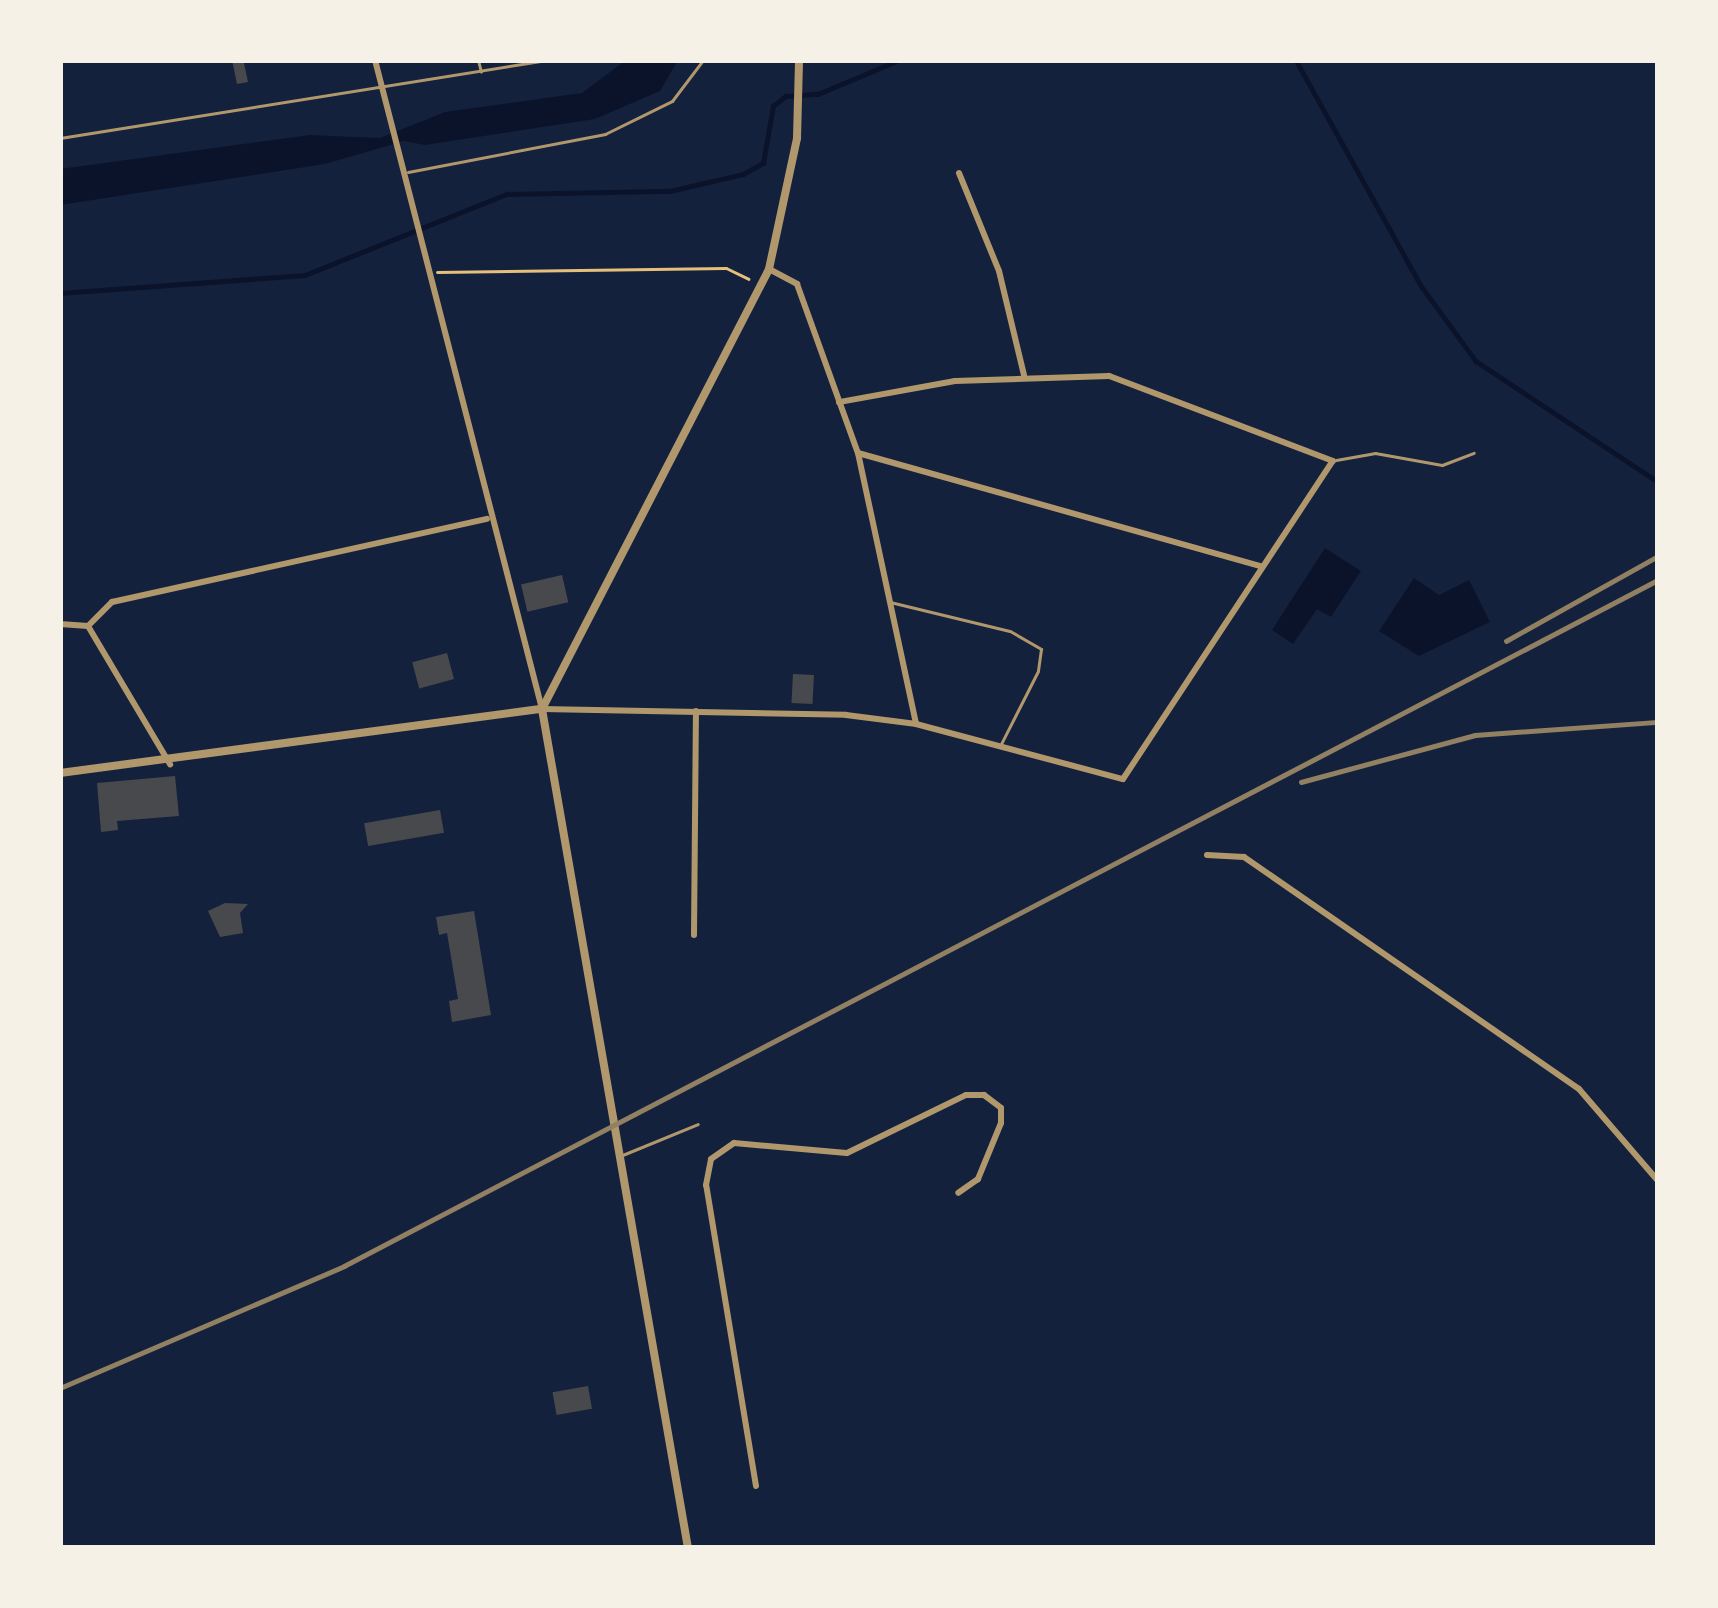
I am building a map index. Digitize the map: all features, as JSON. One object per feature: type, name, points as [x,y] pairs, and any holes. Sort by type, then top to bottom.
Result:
[{"type":"street","points":[[375,60],[487,519],[542,709],[688,1548]]},
{"type":"street","points":[[542,709],[769,269],[797,138],[799,62]]},
{"type":"street","points":[[959,173],[999,271],[1024,375]]},
{"type":"street","points":[[769,269],[797,284],[858,453],[916,724]]},
{"type":"street","points":[[60,773],[170,764],[542,709],[696,710],[916,724],[1123,779],[1333,461],[1156,388],[1109,376],[1024,375],[839,402]]},
{"type":"street","points":[[858,453],[1262,566]]},
{"type":"street","points":[[60,624],[88,626],[112,602],[487,519]]},
{"type":"street","points":[[88,626],[170,764]]},
{"type":"street","points":[[694,935],[696,710]]},
{"type":"street","points":[[1207,856],[1244,857],[1579,1089],[1658,1181]]},
{"type":"street","points":[[756,1486],[706,1185],[711,1159],[734,1142],[847,1153],[945,1104],[984,1095],[996,1100],[1001,1124],[978,1179],[958,1193]]},
{"type":"lane","points":[[478,60],[482,74]]},
{"type":"lane","points":[[60,138],[547,60]]},
{"type":"lane","points":[[403,173],[605,134],[673,101],[704,60]]},
{"type":"lane","points":[[1333,461],[1376,452],[1442,465],[1474,453]]},
{"type":"lane","points":[[888,602],[1010,631],[1041,649],[1038,671],[1000,747]]},
{"type":"lane","points":[[619,1157],[698,1124]]},
{"type":"path","points":[[430,274],[726,268],[762,285]]},
{"type":"water","points":[[626,60],[678,60],[660,91],[595,119],[425,145],[404,141],[325,164],[60,205],[60,169],[310,135],[380,138],[445,112],[582,93]]},
{"type":"water","points":[[1325,548],[1361,571],[1331,617],[1317,609],[1293,644],[1272,630]]},
{"type":"water","points":[[1414,578],[1439,595],[1469,580],[1490,622],[1419,656],[1379,631]]},
{"type":"building","points":[[232,60],[244,63],[248,82],[237,84]]},
{"type":"building","points":[[562,575],[568,602],[527,612],[521,584]]},
{"type":"building","points":[[447,653],[454,679],[419,688],[412,662]]},
{"type":"building","points":[[793,674],[814,675],[812,704],[791,703]]},
{"type":"building","points":[[175,776],[179,816],[117,821],[118,830],[101,832],[97,783]]},
{"type":"building","points":[[440,810],[444,833],[368,846],[364,823]]},
{"type":"building","points":[[225,903],[248,904],[240,913],[243,933],[220,937],[208,911]]},
{"type":"building","points":[[474,911],[491,1015],[452,1022],[449,1001],[458,999],[447,933],[439,935],[436,917]]},
{"type":"building","points":[[588,1386],[592,1409],[557,1415],[553,1392]]},
{"type":"waterway","points":[[60,293],[305,275],[507,194],[670,191],[743,174],[763,163],[773,106],[786,96],[818,94],[899,60]]},
{"type":"waterway","points":[[1296,60],[1422,287],[1476,361],[1658,482]]},
{"type":"railway","points":[[1506,641],[1658,556]]},
{"type":"railway","points":[[60,1388],[344,1266],[1658,580]]},
{"type":"railway","points":[[1301,782],[1475,735],[1658,722]]}]
